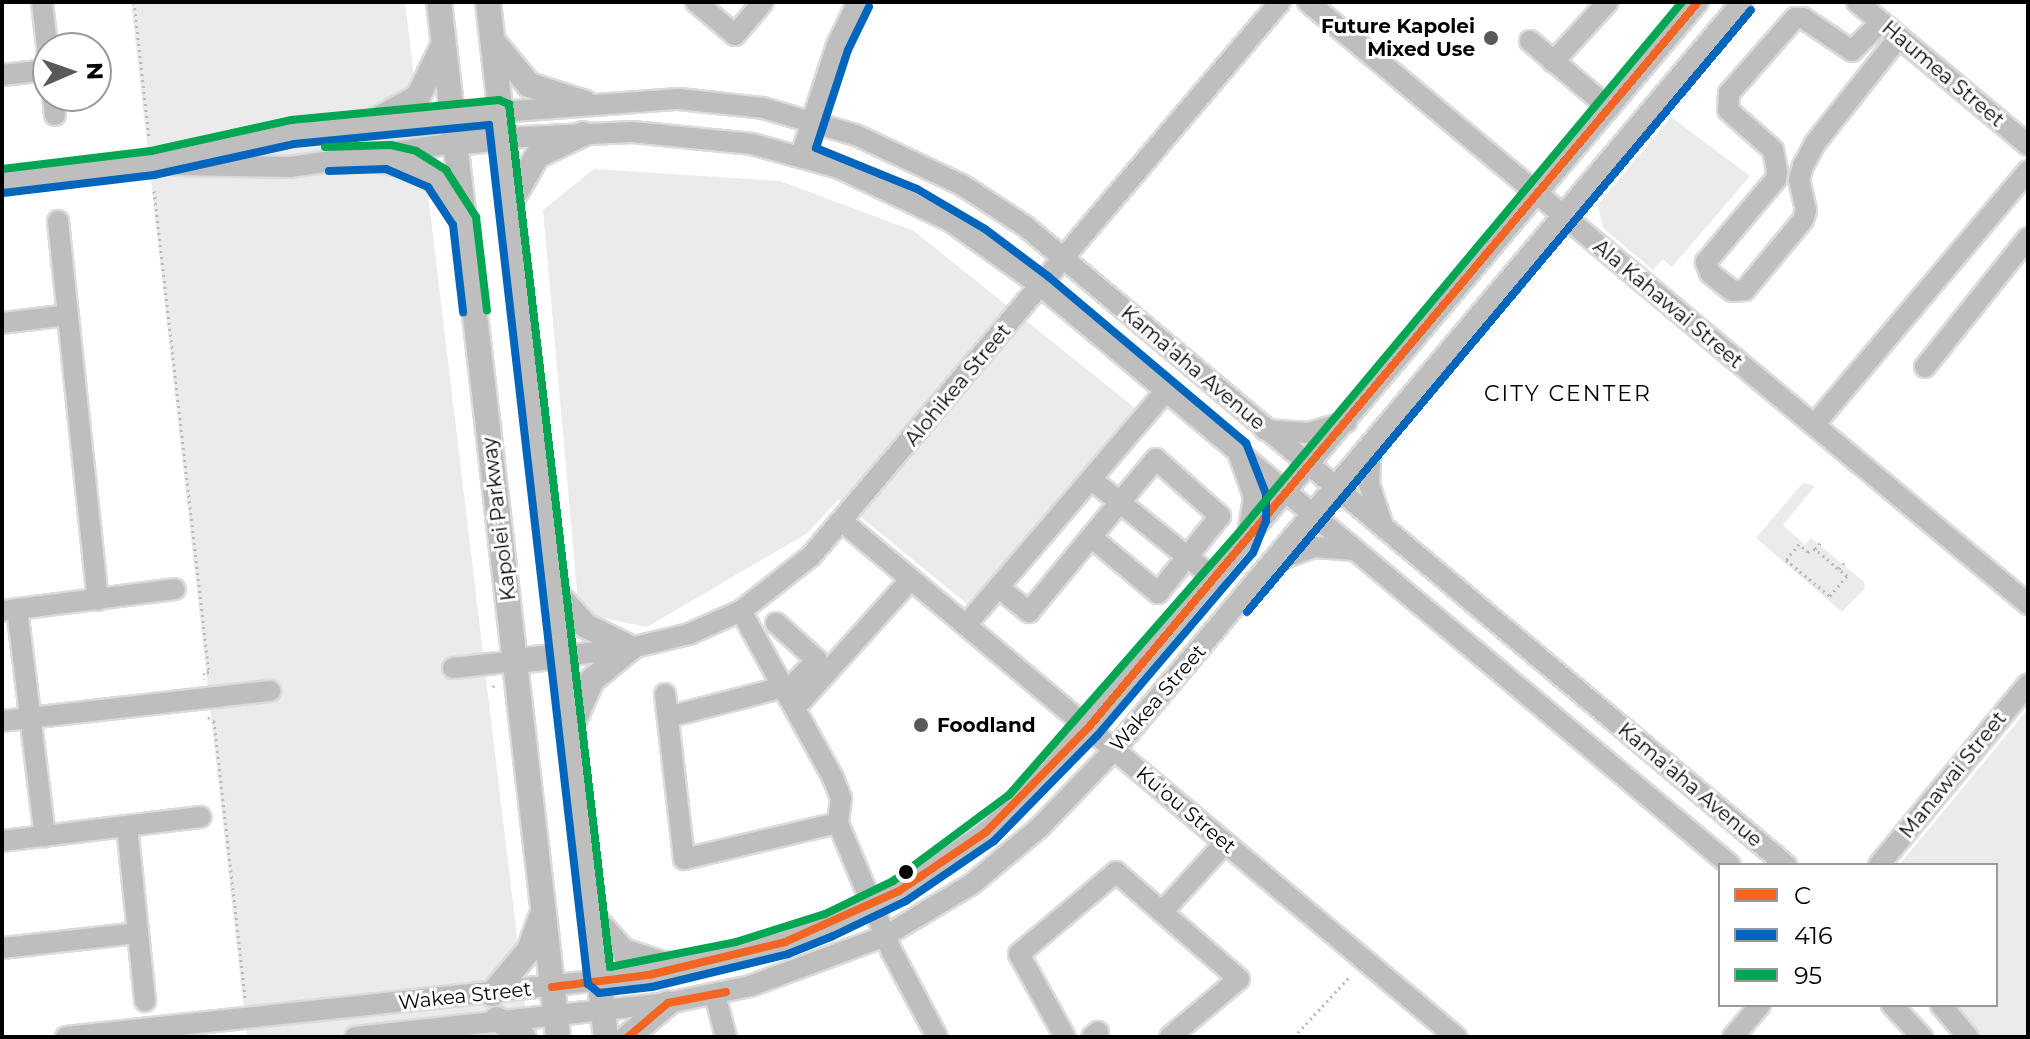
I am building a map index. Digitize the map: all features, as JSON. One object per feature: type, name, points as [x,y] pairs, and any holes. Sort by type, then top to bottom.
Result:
[{"type":"main road","name":"Kapolei Parkway","points":[[439,2],[556,1025]]},
{"type":"main road","points":[[488,2],[606,1037]]},
{"type":"main road","points":[[491,37],[506,63],[529,85],[585,103]]},
{"type":"main road","points":[[374,121],[418,97],[444,44]]},
{"type":"main road","points":[[453,116],[500,112]]},
{"type":"main road","points":[[511,203],[537,156],[583,134]]},
{"type":"main road","points":[[455,143],[503,138]]},
{"type":"main road","points":[[353,155],[426,169],[465,221]]},
{"type":"main road","points":[[555,592],[586,626],[631,648],[592,680],[571,730]]},
{"type":"main road","points":[[515,661],[562,656]]},
{"type":"main road","points":[[489,994],[529,950],[543,911]]},
{"type":"main road","points":[[592,915],[623,951],[676,968]]},
{"type":"main road","points":[[628,1037],[668,1003]]},
{"type":"main road","points":[[493,1019],[524,1037]]},
{"type":"street","points":[[42,2],[45,32]]},
{"type":"street","points":[[696,2],[735,35],[763,2]]},
{"type":"street","points":[[801,155],[837,45],[858,2]]},
{"type":"street","name":"Alohikea Street","points":[[562,656],[631,648],[689,634],[741,611],[788,577],[843,522],[1280,2]]},
{"type":"street","name":"Ala Kahawai Street","points":[[1308,2],[2028,604]]},
{"type":"street","points":[[1553,62],[1608,2]]},
{"type":"street","name":"Wakea Street","points":[[66,1037],[243,1011],[489,994],[600,981],[676,968],[785,942],[872,905],[986,832],[1088,728],[1698,2]]},
{"type":"street","name":"Wakea Street","points":[[355,1037],[493,1019],[556,1025],[603,1009],[715,995],[789,975],[885,936],[936,909],[1007,857],[1114,750],[1742,2]]},
{"type":"street","name":"Haumea Street","points":[[1857,2],[2028,145]]},
{"type":"street","points":[[1881,22],[1852,51],[1803,18],[1795,18],[1729,93],[1728,110],[1773,150],[1777,170],[1776,179],[1706,262],[1710,273],[1732,291],[1745,290],[1803,220],[1806,210],[1799,180],[1803,166],[1816,142],[1899,37]]},
{"type":"street","points":[[1530,41],[1609,108]]},
{"type":"street","points":[[2,75],[32,72]]},
{"type":"street","name":"Kama'aha Avenue","points":[[500,112],[585,103],[720,102],[812,120],[933,169],[1025,226],[1784,863]]},
{"type":"street","points":[[2,181],[153,163],[251,139],[374,121],[453,116]]},
{"type":"street","name":"Kama'aha Avenue","points":[[503,138],[679,134],[801,155],[911,199],[978,239],[1041,286],[1728,863]]},
{"type":"street","points":[[153,163],[255,169],[455,143]]},
{"type":"street","points":[[1814,425],[2028,171]]},
{"type":"street","points":[[58,221],[98,600]]},
{"type":"street","points":[[1925,367],[2028,238]]},
{"type":"street","points":[[2,323],[68,315]]},
{"type":"street","points":[[966,625],[1165,392]]},
{"type":"street","points":[[1265,430],[1308,433],[1346,422]]},
{"type":"street","points":[[1371,445],[1369,484],[1385,530]]},
{"type":"street","points":[[1237,451],[1254,497],[1254,519],[1244,545]]},
{"type":"street","points":[[998,587],[1029,612],[1091,537],[1120,502],[1156,459],[1220,516],[1158,593],[1091,537]]},
{"type":"street","points":[[1091,479],[1215,579]]},
{"type":"street","name":"Ku'ou Street","points":[[843,522],[1456,1037]]},
{"type":"street","points":[[1274,562],[1314,547],[1355,550]]},
{"type":"street","points":[[668,717],[788,696],[911,579]]},
{"type":"street","points":[[45,836],[31,717],[10,610],[175,589]]},
{"type":"street","points":[[741,611],[841,798],[838,823],[885,936],[937,1037]]},
{"type":"street","points":[[776,623],[817,660],[788,696]]},
{"type":"street","points":[[453,668],[515,661]]},
{"type":"street","name":"Manawai Street","points":[[1881,863],[2028,684]]},
{"type":"street","points":[[2,721],[270,691]]},
{"type":"street","points":[[665,694],[684,859],[838,823]]},
{"type":"street","points":[[2,841],[201,817]]},
{"type":"street","points":[[127,826],[145,1001]]},
{"type":"street","points":[[1162,912],[1225,843]]},
{"type":"street","points":[[1065,1037],[1019,954],[1116,872],[1239,979],[1170,1037]]},
{"type":"street","points":[[2,948],[138,933]]},
{"type":"street","points":[[715,995],[726,1037]]},
{"type":"street","points":[[1733,1037],[1758,1007]]},
{"type":"street","points":[[1894,1007],[1922,1037]]},
{"type":"street","points":[[1943,1007],[1968,1037]]},
{"type":"path","points":[[134,2],[149,138]]},
{"type":"path","points":[[154,191],[209,672],[204,673],[204,681]]},
{"type":"path","points":[[1815,549],[1847,576],[1830,596],[1786,560],[1799,544],[1808,552],[1822,541]]},
{"type":"path","points":[[1839,569],[1846,561]]},
{"type":"path","points":[[208,713],[209,721],[214,721],[247,999],[240,1000],[243,1011]]},
{"type":"path","points":[[1294,1037],[1365,961]]},
{"type":"shaded area","points":[[131,2],[405,2],[529,1037],[247,1037]]},
{"type":"shaded area","points":[[1671,117],[1750,176],[1672,267],[1663,259],[1653,270],[1603,228],[1598,205]]},
{"type":"shaded area","points":[[594,169],[780,181],[914,231],[1140,412],[983,617],[839,499],[806,534],[647,627],[579,613],[543,210]]},
{"type":"shaded area","points":[[1803,483],[1815,486],[1783,525],[1805,545],[1811,538],[1864,582],[1865,588],[1842,612],[1756,538]]},
{"type":"shaded area","points":[[2028,709],[2028,1037],[1972,1037],[1947,1007],[1998,1007],[1998,863],[1901,863]]},
{"type":"transit line","name":"95","points":[[2,169],[151,151],[291,120],[499,100],[509,104],[610,967],[736,942],[825,914],[893,881],[1009,795],[1235,537],[1682,2]]},
{"type":"transit line","name":"C","points":[[552,987],[649,975],[785,942],[899,891],[986,832],[1088,728],[1698,2]]},
{"type":"transit line","name":"416","points":[[3,193],[154,175],[294,144],[489,125],[588,984],[599,993],[652,987],[788,954],[833,936],[906,901],[994,841],[1097,736],[1253,553],[1266,521],[1266,494],[1246,443],[1049,277],[985,229],[917,189],[816,148],[848,50],[869,7]]},
{"type":"transit line","name":"416","points":[[1247,612],[1751,10]]},
{"type":"transit line","name":"95","points":[[325,147],[391,145],[416,151],[446,170],[476,217],[487,310]]},
{"type":"transit line","name":"416","points":[[329,171],[386,169],[428,187],[453,225],[463,312]]},
{"type":"transit line","name":"C","points":[[628,1037],[668,1003],[726,992]]},
{"type":"place","name":"Future Kapolei Mixed Use","points":[[1491,38]]},
{"type":"place","name":"Foodland","points":[[921,725]]},
{"type":"district","name":"CITY CENTER","points":[[1568,394]]}]
